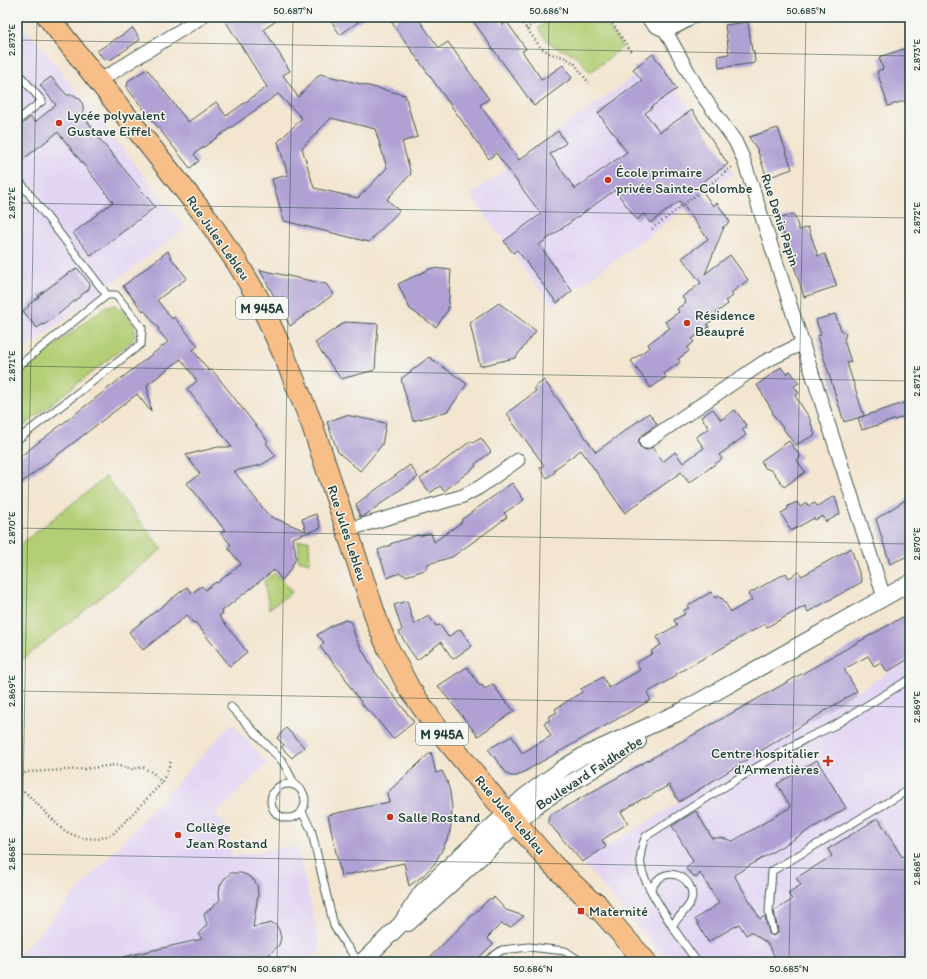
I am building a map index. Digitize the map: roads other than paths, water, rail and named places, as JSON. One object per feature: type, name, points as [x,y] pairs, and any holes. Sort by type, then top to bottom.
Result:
[{"type":"main road","name":"Rue Jules Lebleu","points":[[48,17],[215,230],[238,264],[258,298],[282,349],[312,424],[372,609],[388,648],[517,813],[582,882],[604,914],[646,962]]},
{"type":"street","points":[[99,81],[202,17]]},
{"type":"street","name":"Rue Denis Papin","points":[[647,17],[657,28],[665,30],[698,88],[735,141],[743,158],[884,597]]},
{"type":"street","points":[[665,30],[675,27],[692,17]]},
{"type":"street","points":[[646,442],[764,362],[803,343]]},
{"type":"street","points":[[346,530],[464,496],[480,487],[518,460]]},
{"type":"street","name":"Boulevard Faidherbe","points":[[360,962],[401,924],[417,899],[429,886],[517,813],[546,798],[646,736],[682,711],[910,583]]},
{"type":"lane","points":[[17,72],[42,101],[17,121]]},
{"type":"lane","points":[[17,178],[107,295]]},
{"type":"lane","points":[[17,367],[107,295],[116,295],[142,328],[141,344],[17,440]]},
{"type":"lane","points":[[697,962],[672,926],[651,890],[642,870],[642,842],[646,836],[737,779],[805,739],[835,726],[910,679]]},
{"type":"lane","points":[[232,707],[282,762],[295,785],[303,792],[305,797],[302,812],[292,818],[285,818],[275,812],[272,807],[271,796],[278,786],[283,784],[295,785]]},
{"type":"lane","points":[[773,932],[769,912],[772,871],[910,788]]},
{"type":"lane","points":[[302,812],[311,829],[334,926],[360,962]]},
{"type":"lane","points":[[651,890],[657,880],[668,874],[680,876],[689,884],[692,899],[690,905],[672,926]]},
{"type":"lane","points":[[485,962],[502,950],[529,947],[566,951],[582,962]]},
{"type":"place","name":"Lycée polyvalent Gustave Eiffel","points":[[59,123]]},
{"type":"place","name":"École primaire privée Sainte-Colombe","points":[[608,180]]},
{"type":"place","name":"Résidence Beaupré","points":[[687,323]]},
{"type":"place","name":"Centre hospitalier d'Armentières","points":[[828,761]]},
{"type":"place","name":"Salle Rostand","points":[[390,817]]},
{"type":"place","name":"Collège Jean Rostand","points":[[178,835]]},
{"type":"place","name":"Maternité","points":[[581,911]]}]
